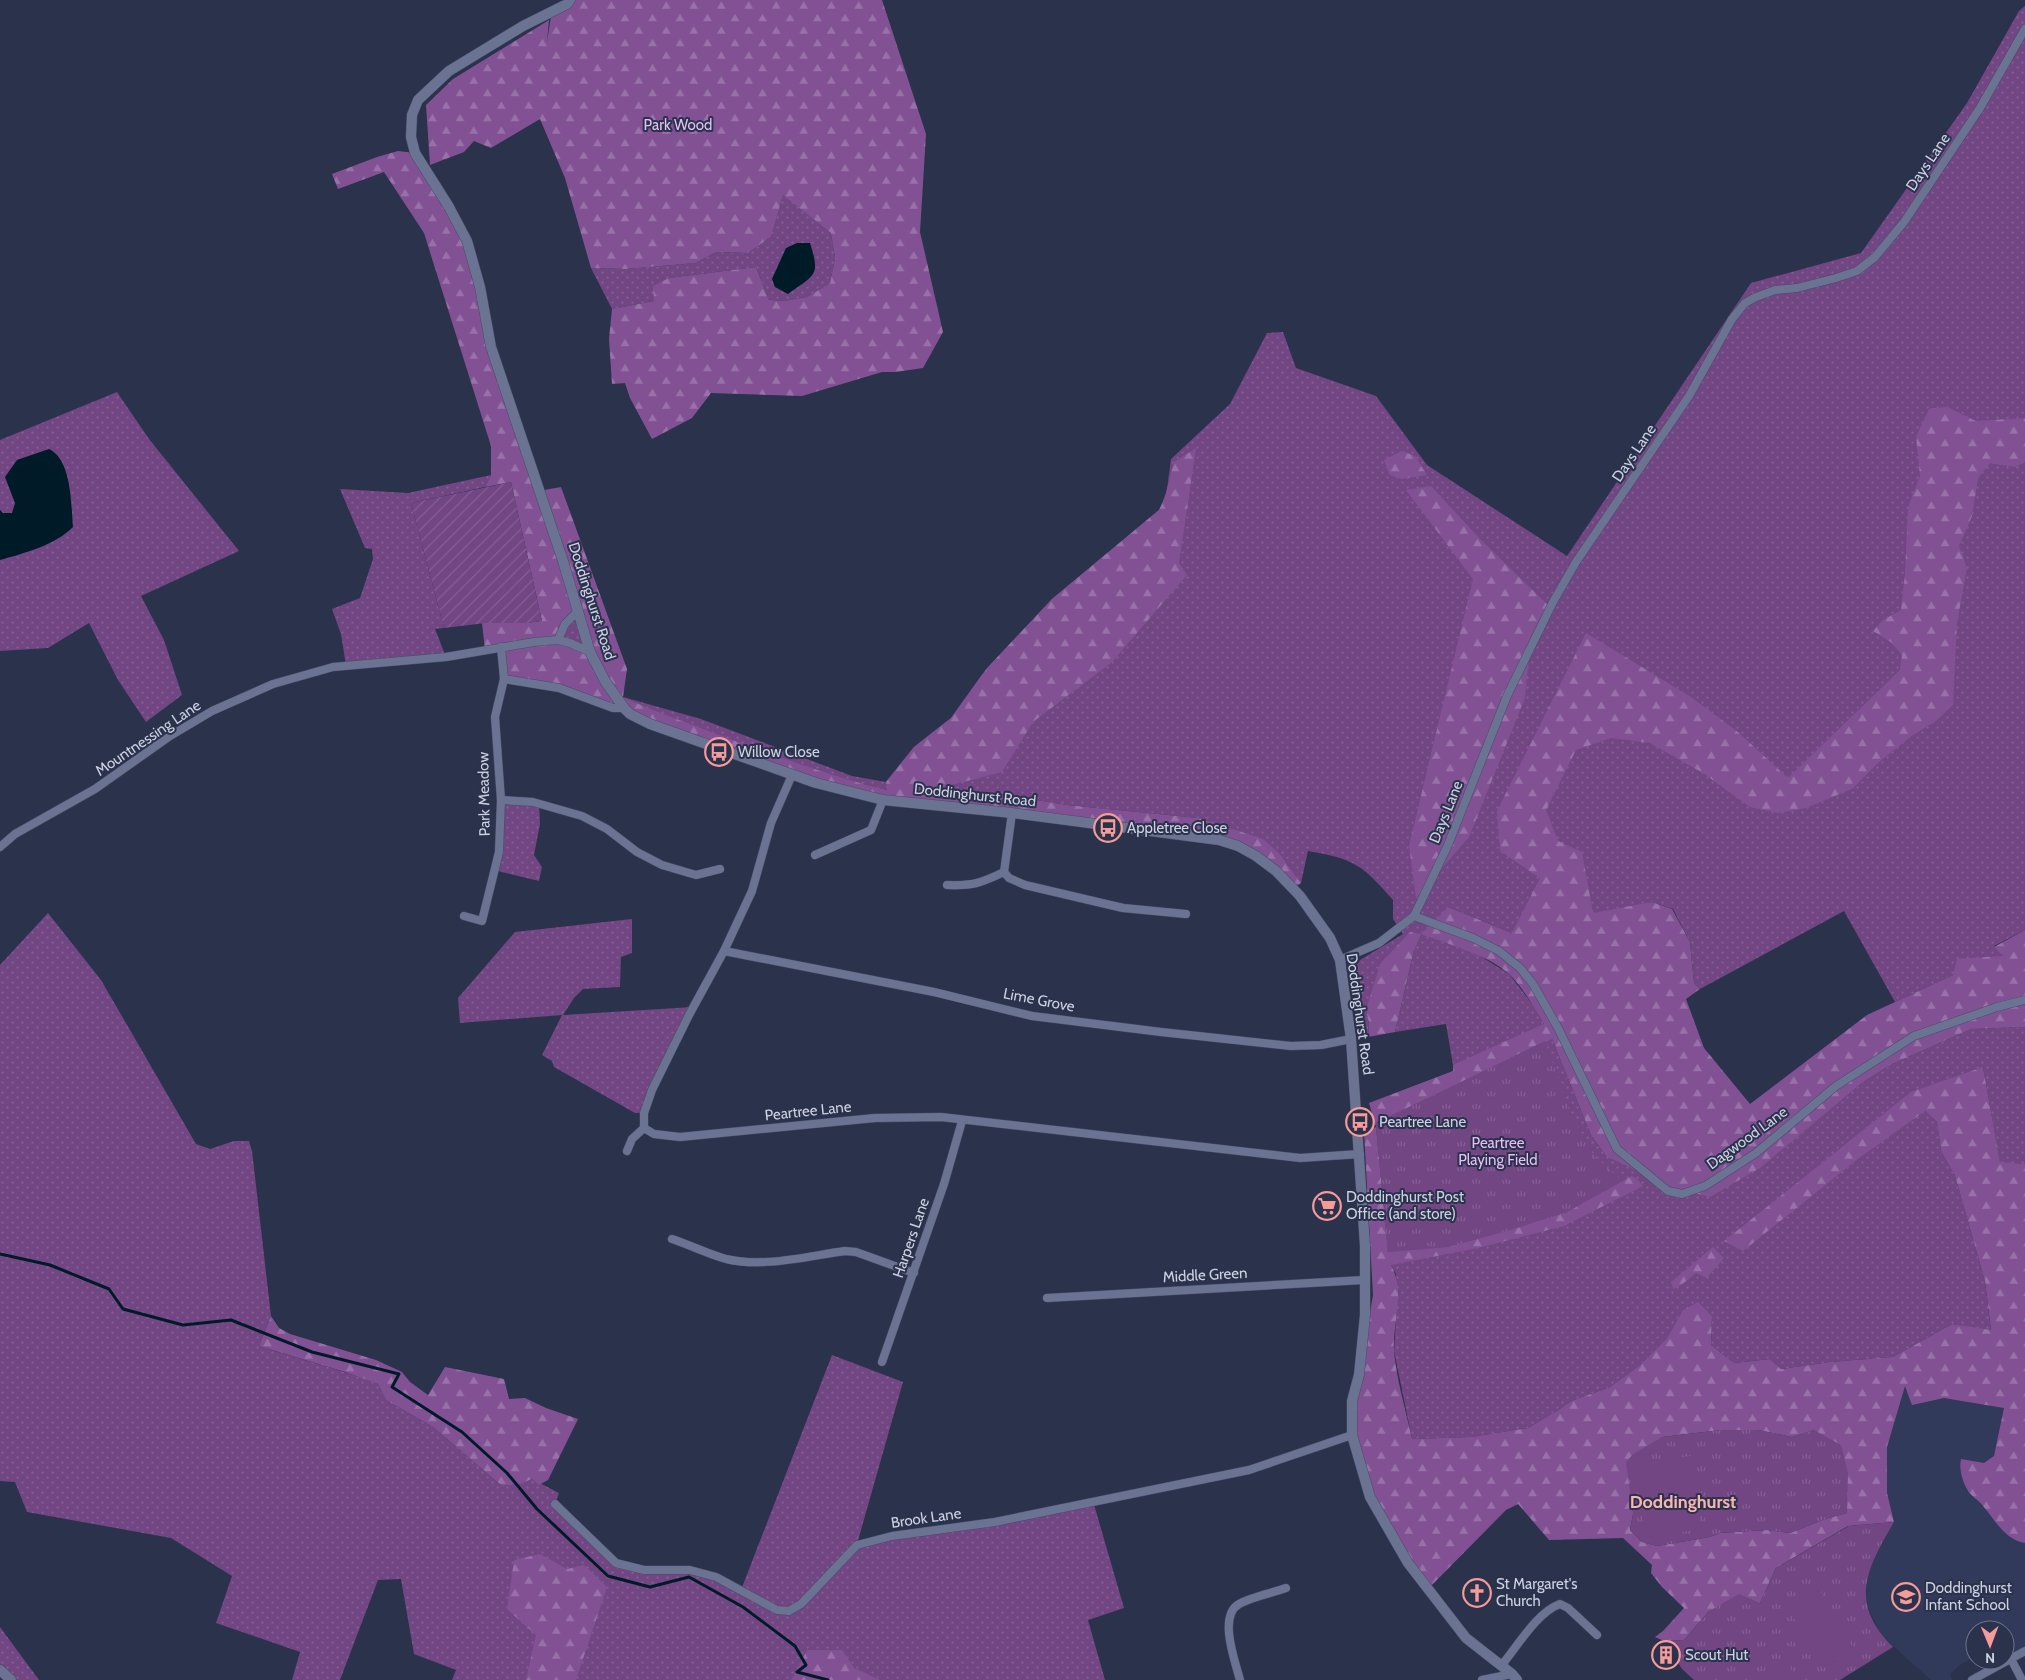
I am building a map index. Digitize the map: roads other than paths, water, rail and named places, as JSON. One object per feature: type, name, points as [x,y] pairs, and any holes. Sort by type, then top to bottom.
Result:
[{"type":"street","name":"Doddinghurst Road","points":[[570,0],[567,4],[523,26],[449,71],[418,100],[412,115],[411,137],[415,153],[449,207],[467,241],[480,287],[491,347],[561,554],[590,652],[605,681],[630,714],[650,724],[816,783],[883,800],[1012,813],[1204,838],[1238,846],[1256,856],[1276,871],[1300,896],[1330,938],[1340,960],[1351,1039],[1360,1154],[1365,1315],[1359,1375],[1352,1401],[1352,1435],[1370,1497],[1408,1563],[1466,1638],[1514,1677]]},
{"type":"street","name":"Days Lane","points":[[1340,960],[1379,942],[1414,916],[1448,845],[1507,696],[1554,602],[1576,562],[1689,396],[1732,319],[1746,304],[1756,297],[1775,290],[1797,288],[1836,278],[1857,271],[1874,258],[1904,222],[1980,108],[2025,29]]},
{"type":"street","points":[[558,640],[565,624],[578,611]]},
{"type":"street","name":"Mountnessing Lane","points":[[0,847],[14,834],[95,789],[135,759],[212,711],[274,684],[333,667],[446,657],[534,642],[558,640],[590,652]]},
{"type":"street","name":"Park Meadow","points":[[464,916],[482,921],[499,852],[501,800],[495,717],[504,679],[501,648]]},
{"type":"street","points":[[504,679],[559,688],[613,708],[624,708]]},
{"type":"street","points":[[627,1151],[632,1139],[644,1128],[644,1113],[652,1090],[689,1015],[724,952],[752,891],[771,822],[792,775]]},
{"type":"street","points":[[501,800],[533,802],[582,816],[608,829],[636,852],[662,865],[696,875],[720,869]]},
{"type":"street","points":[[815,855],[870,830],[883,800]]},
{"type":"street","points":[[1012,813],[1004,872],[1009,878],[1025,885],[1123,908],[1186,914]]},
{"type":"street","points":[[947,885],[981,883],[1004,872]]},
{"type":"street","name":"Dagwood Lane","points":[[1414,916],[1473,938],[1499,951],[1520,968],[1533,984],[1558,1028],[1617,1149],[1668,1191],[1682,1194],[1705,1186],[1756,1153],[1836,1086],[1914,1036],[1997,1007],[2025,1000]]},
{"type":"street","name":"Lime Grove","points":[[724,952],[934,992],[1032,1016],[1291,1046],[1321,1045],[1351,1039]]},
{"type":"street","name":"Peartree Lane","points":[[644,1128],[654,1134],[680,1137],[875,1118],[941,1117],[962,1121],[1300,1158],[1360,1154]]},
{"type":"street","name":"Harpers Lane","points":[[882,1362],[944,1184],[962,1121]]},
{"type":"street","points":[[672,1239],[728,1259],[783,1261],[856,1252],[914,1273]]},
{"type":"street","name":"Middle Green","points":[[1047,1298],[1364,1280]]},
{"type":"street","name":"Brook Lane","points":[[555,1504],[616,1563],[644,1570],[690,1570],[716,1577],[777,1610],[789,1611],[801,1604],[857,1545],[892,1536],[995,1522],[1248,1470],[1352,1435]]},
{"type":"street","points":[[1240,1680],[1229,1634],[1228,1618],[1237,1604],[1286,1588]]},
{"type":"street","points":[[1501,1666],[1542,1615],[1552,1607],[1560,1604],[1568,1608],[1597,1634]]},
{"type":"street","points":[[2015,1667],[2022,1680]]},
{"type":"street","points":[[0,1670],[11,1680]]},
{"type":"street","points":[[1972,1680],[1991,1670]]},
{"type":"street","points":[[1482,1680],[1514,1677]]},
{"type":"waterway","points":[[0,1254],[50,1265],[109,1289],[123,1309],[183,1325],[231,1320],[312,1352],[399,1374],[392,1387],[462,1432],[507,1473],[537,1509],[608,1576],[650,1587],[689,1577],[743,1607],[795,1646],[806,1665],[797,1672],[828,1680]]},
{"type":"place","name":"Willow Close","points":[[719,752]]},
{"type":"place","name":"Appletree Close","points":[[1108,828]]},
{"type":"place","name":"Peartree Lane","points":[[1360,1122]]},
{"type":"place","name":"Doddinghurst Post Office (and store)","points":[[1327,1206]]},
{"type":"place","name":"St Margaret's Church","points":[[1477,1593]]},
{"type":"place","name":"Doddinghurst Infant School","points":[[1906,1597]]},
{"type":"place","name":"Scout Hut","points":[[1666,1655]]},
{"type":"district","name":"Doddinghurst","points":[[1683,1502]]},
{"type":"park label","name":"Park Wood","points":[[678,125]]},
{"type":"park label","name":"Peartree Playing Field","points":[[1498,1152]]}]
